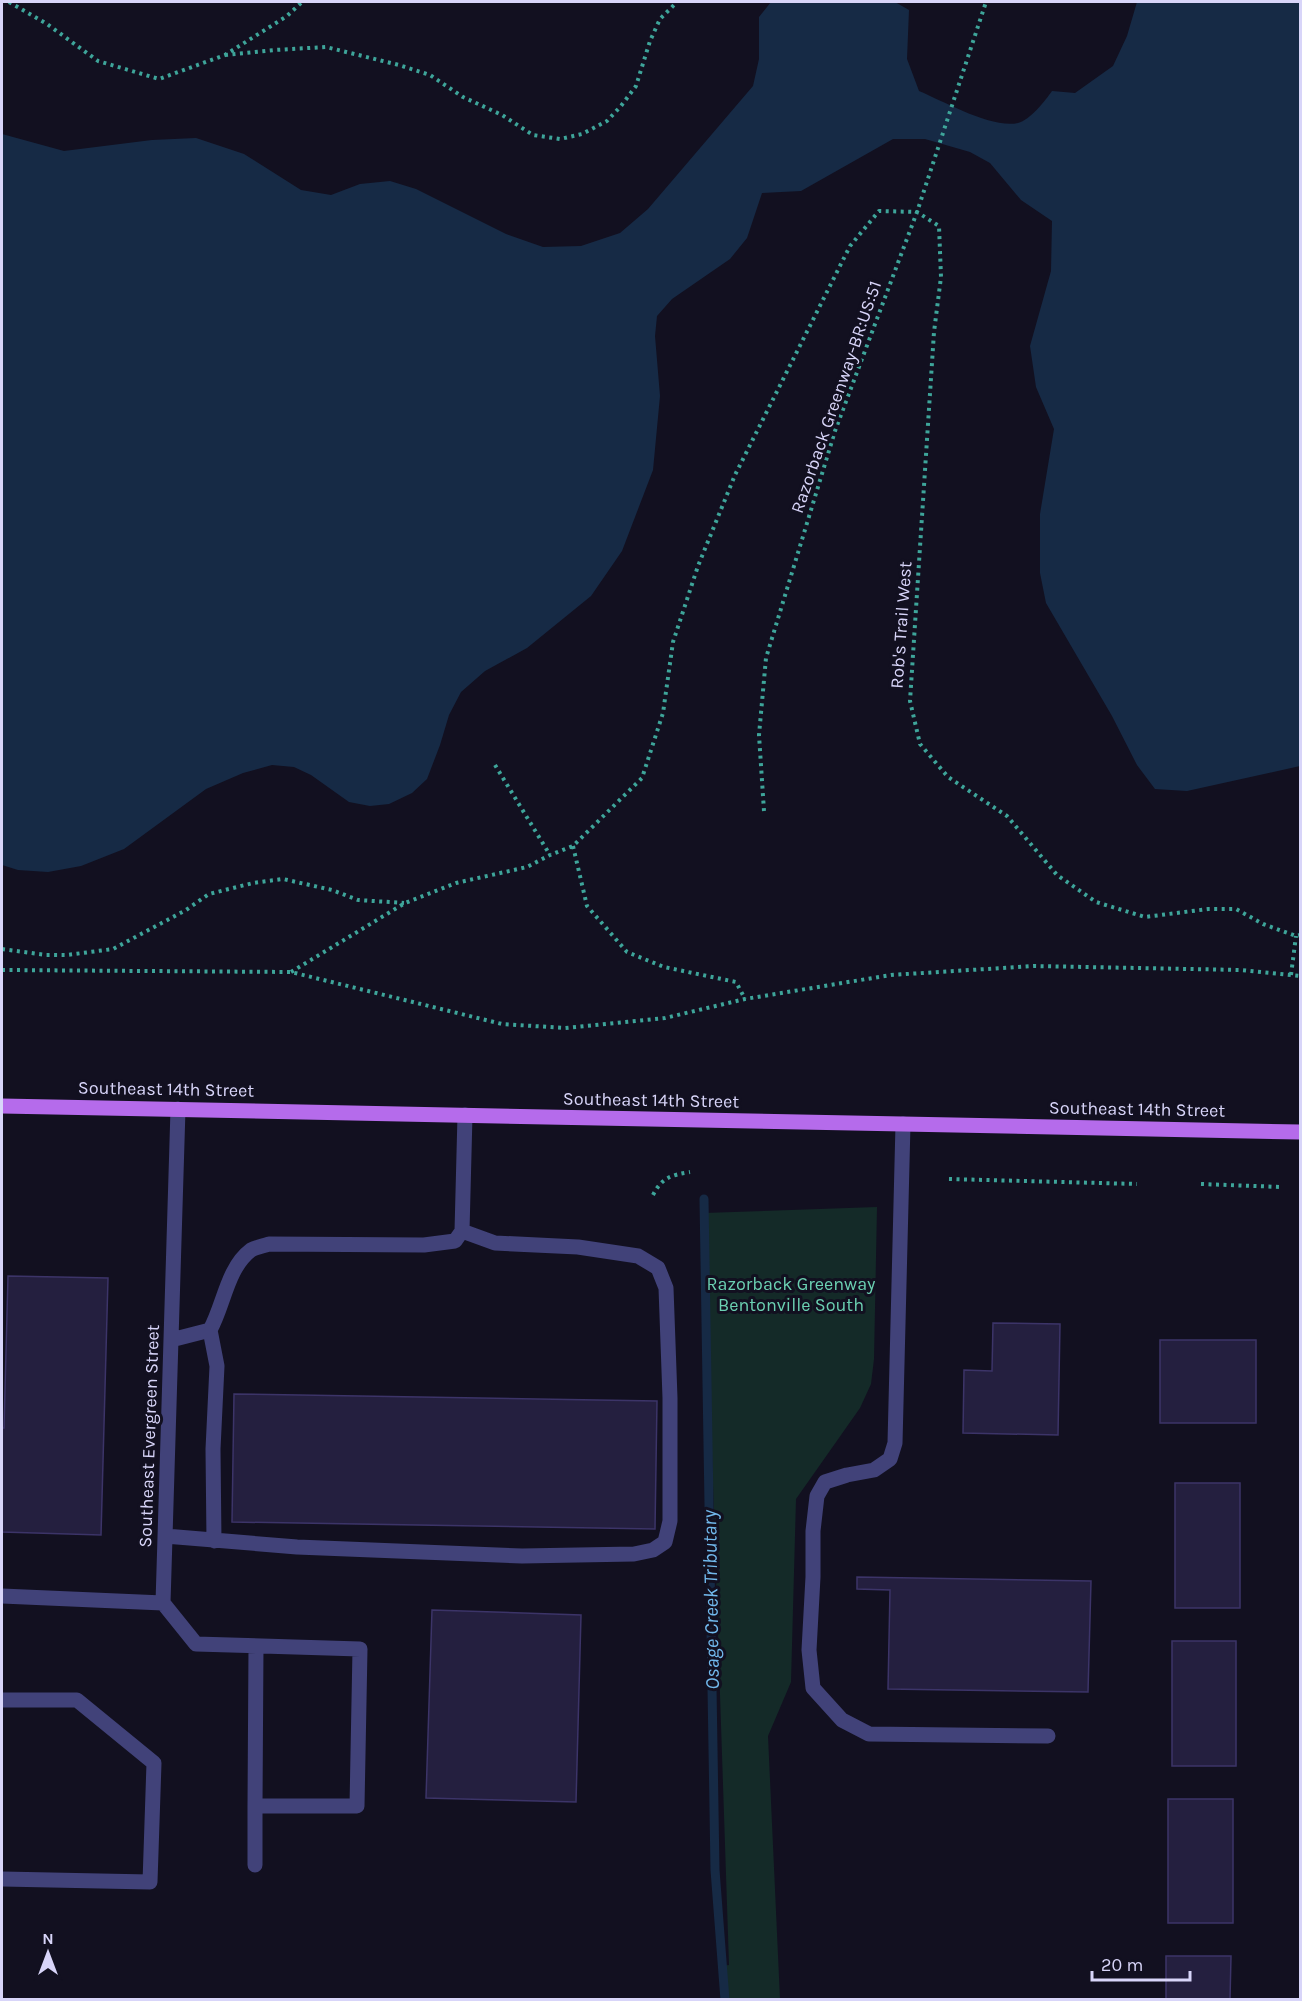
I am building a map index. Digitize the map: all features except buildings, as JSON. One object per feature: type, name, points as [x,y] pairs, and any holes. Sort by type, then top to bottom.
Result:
[{"type":"main road","name":"Southeast 14th Street","points":[[2,1106],[1300,1132]]},
{"type":"street","name":"Southeast Evergreen Street","points":[[163,1603],[178,1109]]},
{"type":"street","points":[[214,1541],[213,1459],[216,1366],[210,1330],[218,1316],[226,1289],[238,1263],[252,1249],[269,1244],[424,1245],[455,1241],[462,1231],[465,1115]]},
{"type":"street","points":[[903,1124],[895,1443],[890,1459],[874,1470],[825,1482],[817,1496],[813,1531],[809,1650],[813,1688],[842,1720],[868,1734],[1048,1736]]},
{"type":"street","points":[[165,1536],[214,1541],[522,1556],[634,1554],[653,1550],[665,1542],[670,1521],[670,1398],[666,1288],[658,1268],[638,1256],[578,1246],[495,1243],[462,1231]]},
{"type":"street","points":[[171,1340],[210,1330]]},
{"type":"street","points":[[2,1596],[163,1603],[196,1644],[360,1649],[357,1806],[255,1806]]},
{"type":"street","points":[[255,1865],[256,1646]]},
{"type":"street","points":[[2,1700],[77,1700],[154,1763],[150,1882],[2,1879]]},
{"type":"path","points":[[9,2],[47,24],[98,62],[159,79],[225,55],[287,16],[302,2]]},
{"type":"path","name":"Razorback Greenway-BR:US:51","points":[[764,811],[759,735],[766,658],[835,431],[917,212],[986,2]]},
{"type":"path","points":[[225,55],[326,47],[399,65],[430,75],[463,97],[502,115],[533,135],[560,139],[582,134],[607,121],[621,106],[636,86],[650,41],[660,19],[674,3]]},
{"type":"path","points":[[291,972],[405,903],[456,883],[527,867],[573,846],[642,778],[663,713],[673,642],[698,566],[735,475],[850,246],[879,211],[917,212]]},
{"type":"path","name":"Rob's Trail West","points":[[917,212],[939,226],[941,277],[934,332],[910,701],[920,744],[948,777],[1007,816],[1057,875],[1096,902],[1145,917],[1208,909],[1236,909],[1263,924],[1298,935]]},
{"type":"path","points":[[495,765],[550,855]]},
{"type":"path","points":[[573,846],[587,906],[627,952],[664,967],[736,982],[745,999]]},
{"type":"path","points":[[2,949],[46,955],[66,955],[113,949],[186,910],[209,894],[253,883],[283,879],[332,890],[358,900],[405,903]]},
{"type":"path","points":[[1290,975],[1298,935]]},
{"type":"path","points":[[2,970],[291,972],[502,1024],[565,1028],[654,1019],[745,999],[891,975],[1034,966],[1241,970],[1300,976]]},
{"type":"path","points":[[653,1195],[657,1186],[670,1175],[690,1172]]},
{"type":"path","points":[[949,1179],[1137,1184]]},
{"type":"path","points":[[1201,1184],[1281,1187]]},
{"type":"green space","name":"Razorback Greenway Bentonville South","points":[[877,1207],[874,1359],[871,1384],[860,1408],[796,1499],[791,1682],[768,1736],[780,1999],[721,1999],[720,1966],[729,1965],[704,1213]]},
{"type":"water","points":[[771,2],[895,2],[909,10],[907,59],[919,91],[982,118],[1007,124],[1023,121],[1041,105],[1052,91],[1075,93],[1113,66],[1127,36],[1137,2],[1300,2],[1300,766],[1187,791],[1155,789],[1137,765],[1112,716],[1046,603],[1040,573],[1040,514],[1054,429],[1036,387],[1030,346],[1051,271],[1052,221],[1021,200],[990,163],[970,152],[925,139],[893,139],[801,191],[762,193],[747,238],[730,259],[672,299],[657,316],[655,336],[660,396],[653,470],[622,551],[591,596],[527,648],[485,671],[461,692],[449,715],[427,779],[412,793],[389,804],[370,806],[349,802],[311,775],[294,767],[272,765],[243,773],[206,789],[124,849],[81,866],[48,872],[18,870],[2,865],[2,134],[64,151],[152,140],[196,138],[244,154],[301,190],[331,195],[360,184],[390,181],[416,189],[506,234],[543,247],[581,246],[620,233],[648,209],[753,86],[759,59],[759,17]]},
{"type":"waterway","name":"Osage Creek Tributary","points":[[704,1199],[715,1870],[725,2000]]}]
